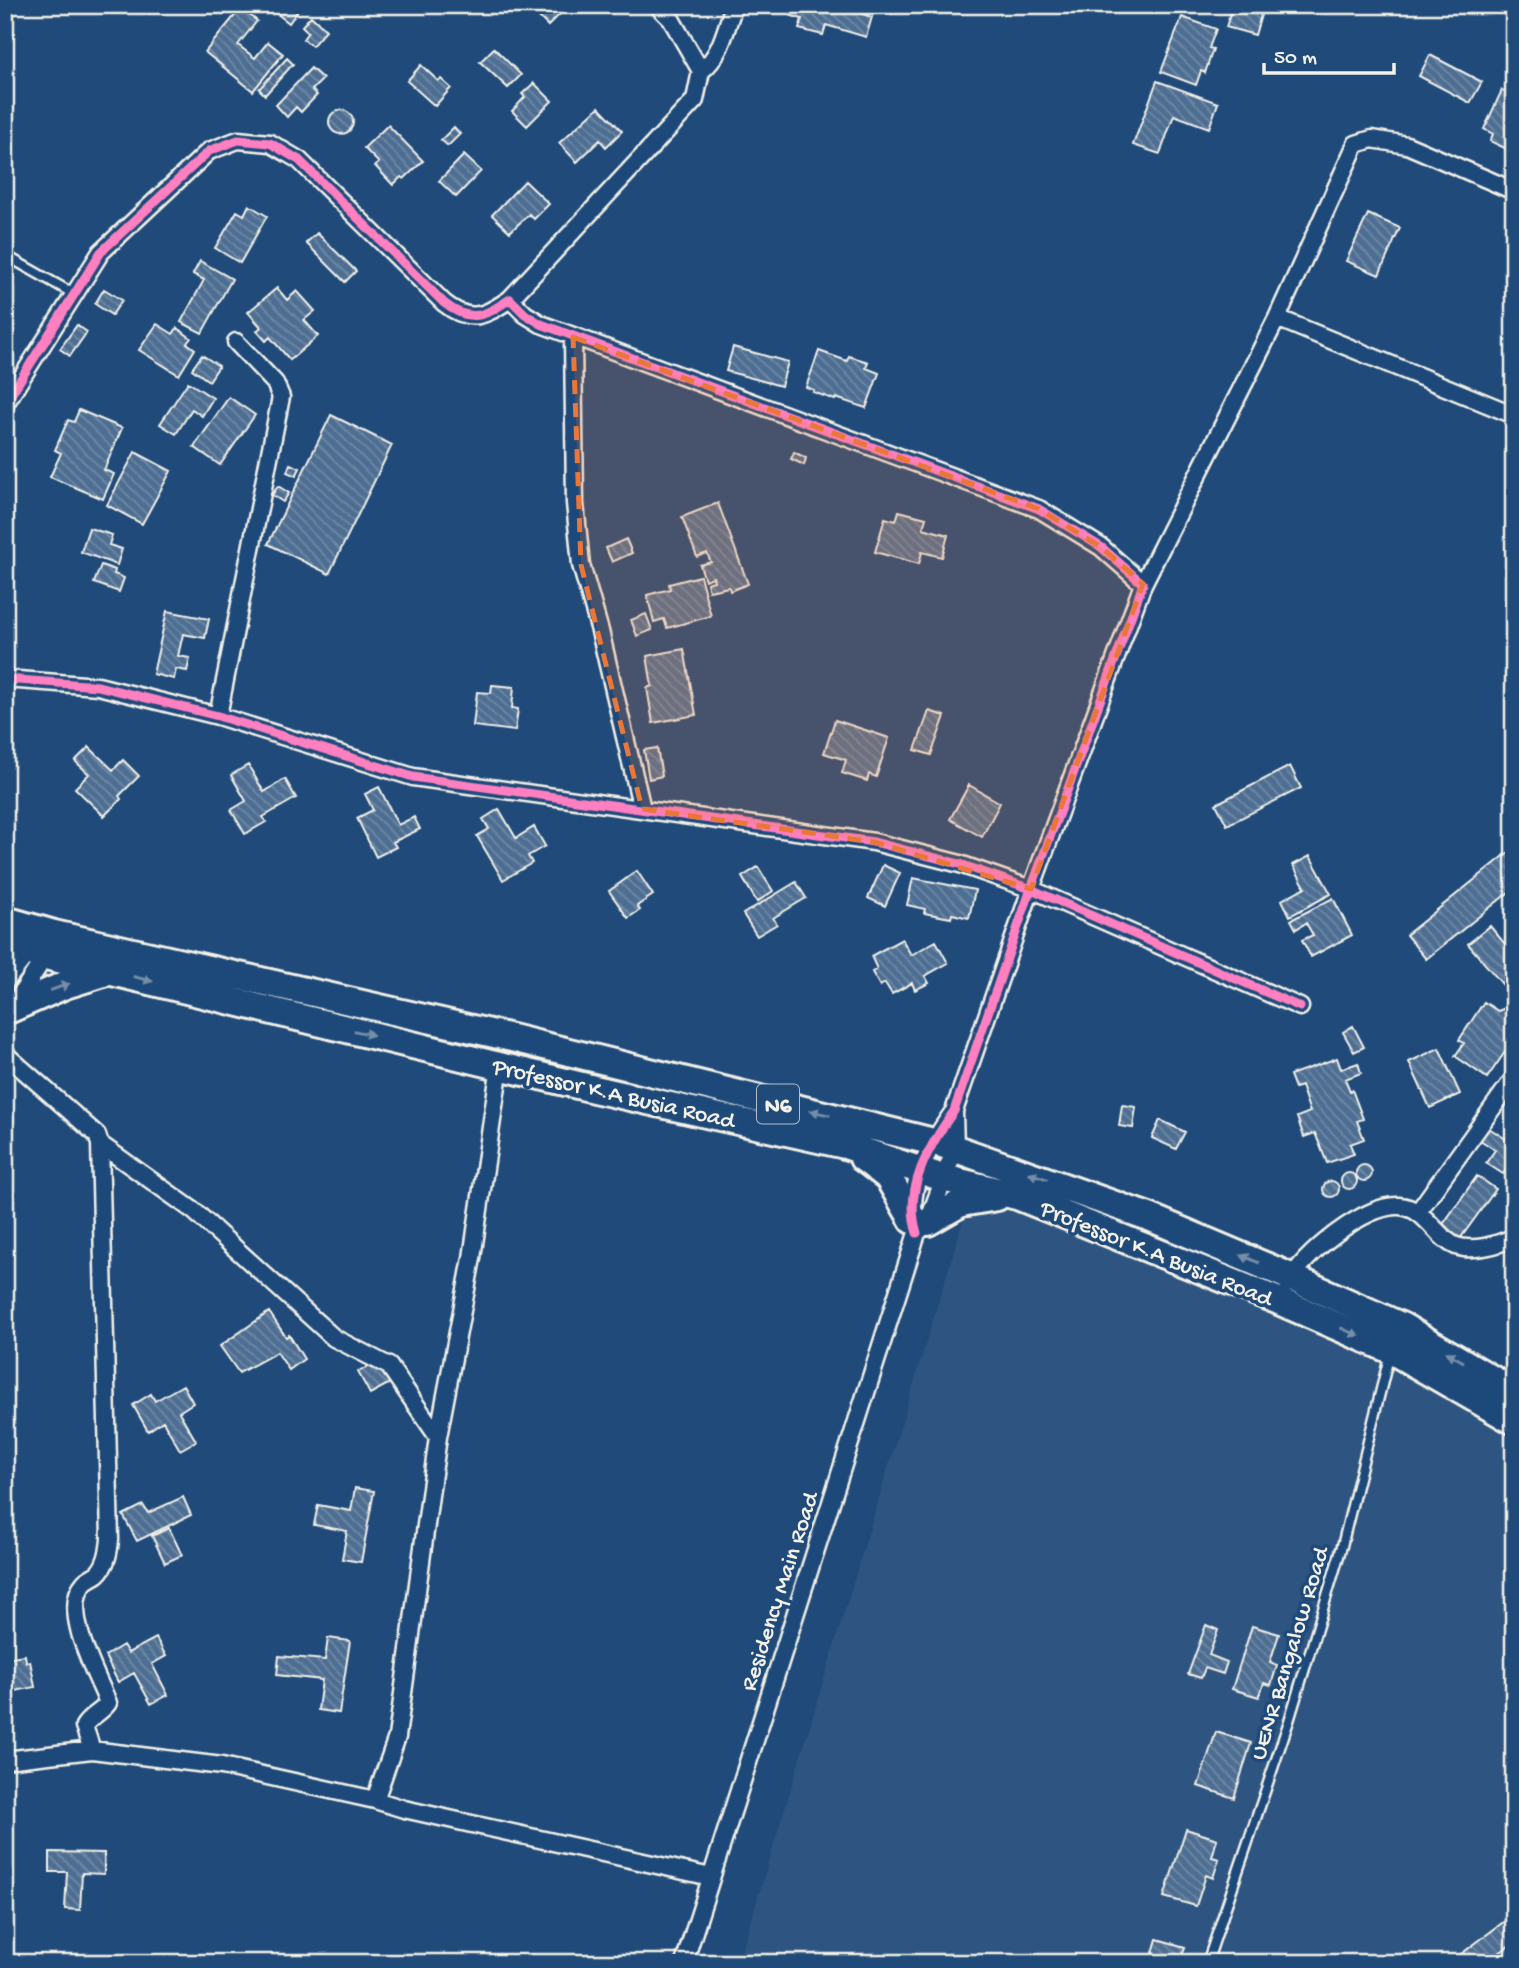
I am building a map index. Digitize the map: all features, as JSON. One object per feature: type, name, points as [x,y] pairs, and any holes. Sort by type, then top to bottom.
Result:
[{"type":"main road","name":"Professor K.A Busia Road","points":[[5,920],[34,943],[111,971],[607,1092],[845,1145],[931,1174],[1017,1196],[1285,1289],[1327,1293],[1403,1327],[1514,1392]]},
{"type":"main road","name":"Professor K.A Busia Road","points":[[34,943],[512,1038],[944,1145],[1149,1217],[1285,1289],[1317,1318],[1391,1350],[1514,1421]]},
{"type":"main road","points":[[8,1012],[65,985],[111,971]]},
{"type":"main road","points":[[845,1145],[888,1177],[919,1225],[974,1199],[1017,1196]]},
{"type":"main road","points":[[1317,1318],[1327,1293]]},
{"type":"street","points":[[657,5],[671,19],[701,71]]},
{"type":"street","points":[[5,404],[101,252],[209,151],[238,140],[270,143],[299,160],[455,311],[464,316],[481,314],[510,299],[695,100],[701,71],[711,62],[719,48],[734,5]]},
{"type":"street","points":[[919,1225],[931,1174],[944,1145],[1031,889],[1143,584],[1277,318],[1356,144],[1372,139],[1407,145],[1514,191]]},
{"type":"street","points":[[510,299],[525,314],[541,324],[573,337],[1039,509],[1101,547],[1143,584]]},
{"type":"street","points":[[1277,318],[1514,415]]},
{"type":"street","points":[[573,337],[575,503],[581,565],[600,631],[642,809]]},
{"type":"street","points":[[218,716],[281,397],[275,383],[236,342]]},
{"type":"street","points":[[5,679],[98,686],[218,716],[413,777],[874,842],[960,864],[1031,889],[1300,1007]]},
{"type":"street","points":[[5,982],[34,943]]},
{"type":"street","points":[[8,1012],[34,943]]},
{"type":"street","points":[[5,1054],[97,1135],[100,1144],[110,1539],[109,1554],[100,1572],[83,1584],[76,1605],[82,1639],[108,1703],[104,1709],[90,1716],[84,1727],[92,1750]]},
{"type":"street","points":[[375,1800],[397,1737],[438,1437],[472,1258],[500,1065]]},
{"type":"street","points":[[1418,1212],[1514,1078]]},
{"type":"street","points":[[919,1225],[931,1174],[944,1145],[954,1111]]},
{"type":"street","points":[[100,1144],[194,1211],[334,1338],[389,1366],[438,1437]]},
{"type":"street","points":[[1285,1289],[1310,1256],[1351,1222],[1400,1206],[1418,1212],[1457,1246],[1483,1247],[1514,1237]]},
{"type":"street","name":"Residency Main Road","points":[[684,1963],[919,1225]]},
{"type":"street","points":[[5,1760],[92,1750],[222,1766],[710,1877]]},
{"type":"lane","points":[[5,255],[74,294]]},
{"type":"lane","name":"UENR Bangalow Road","points":[[1207,1963],[1289,1721],[1342,1546],[1391,1350]]},
{"type":"highlighted area","points":[[573,337],[1039,509],[1101,547],[1143,584],[1031,889],[874,842],[642,809],[581,565]]},
{"type":"shaded area","points":[[972,1191],[1368,1350],[1514,1427],[1514,1963],[738,1963]]},
{"type":"building","points":[[266,5],[289,5],[297,12],[289,23]]},
{"type":"building","points":[[527,5],[561,5],[565,9],[548,26]]},
{"type":"building","points":[[792,5],[835,5],[872,17],[866,37],[826,25],[823,35],[799,29],[802,19],[789,15]]},
{"type":"building","points":[[1233,5],[1264,5],[1255,35],[1226,27]]},
{"type":"building","points":[[241,8],[257,21],[238,45],[255,58],[268,42],[283,54],[253,91],[205,52]]},
{"type":"building","points":[[311,16],[326,30],[312,46],[303,39],[308,32],[302,26]]},
{"type":"building","points":[[1182,17],[1216,29],[1209,48],[1213,49],[1205,73],[1201,71],[1196,85],[1161,72]]},
{"type":"building","points":[[494,48],[521,75],[508,88],[480,62]]},
{"type":"building","points":[[1430,55],[1482,82],[1470,103],[1419,76]]},
{"type":"building","points":[[287,58],[293,64],[265,95],[259,89]]},
{"type":"building","points":[[421,65],[438,81],[441,79],[451,88],[435,106],[407,81]]},
{"type":"building","points":[[311,68],[323,79],[312,90],[317,95],[301,112],[296,107],[287,117],[276,105]]},
{"type":"building","points":[[1157,81],[1218,103],[1209,128],[1174,115],[1160,154],[1133,145]]},
{"type":"building","points":[[534,83],[552,101],[527,126],[512,111],[525,97],[522,94]]},
{"type":"building","points":[[1502,90],[1514,96],[1514,148],[1511,151],[1490,141],[1493,134],[1484,129]]},
{"type":"building","points":[[599,107],[622,131],[606,147],[600,140],[577,162],[559,143]]},
{"type":"building","points":[[341,110],[350,113],[353,122],[350,131],[341,134],[332,131],[329,122],[332,113]]},
{"type":"building","points":[[388,125],[423,161],[404,179],[401,177],[393,185],[375,166],[379,163],[364,148]]},
{"type":"building","points":[[454,127],[460,134],[448,146],[441,140]]},
{"type":"building","points":[[464,155],[481,171],[456,197],[439,181]]},
{"type":"building","points":[[525,181],[549,204],[534,219],[529,214],[510,232],[492,215]]},
{"type":"building","points":[[249,205],[267,216],[240,263],[215,248],[237,211],[244,215]]},
{"type":"building","points":[[1368,214],[1400,228],[1379,275],[1346,261]]},
{"type":"building","points":[[317,233],[356,271],[345,282],[306,243]]},
{"type":"building","points":[[200,261],[232,279],[202,333],[181,322],[204,280],[193,274]]},
{"type":"building","points":[[277,288],[287,300],[297,291],[315,311],[304,320],[318,336],[290,360],[270,337],[266,341],[257,331],[261,327],[248,312]]},
{"type":"building","points":[[104,289],[122,300],[112,315],[95,304]]},
{"type":"building","points":[[157,324],[173,334],[177,328],[191,338],[187,343],[195,349],[179,375],[139,350]]},
{"type":"building","points":[[77,325],[87,332],[70,356],[60,349]]},
{"type":"building","points":[[733,347],[788,362],[781,386],[726,371]]},
{"type":"building","points":[[819,351],[847,361],[849,356],[868,362],[866,368],[879,373],[866,408],[836,398],[835,400],[806,387]]},
{"type":"building","points":[[202,355],[219,366],[209,381],[192,369]]},
{"type":"building","points":[[188,382],[213,398],[202,416],[192,409],[176,434],[160,424]]},
{"type":"building","points":[[229,397],[255,415],[220,465],[194,447]]},
{"type":"building","points":[[79,410],[122,428],[104,470],[114,474],[103,499],[50,477],[61,453],[55,450],[68,420],[74,422]]},
{"type":"building","points":[[331,415],[392,445],[329,574],[268,544]]},
{"type":"building","points":[[135,452],[171,471],[142,524],[107,505]]},
{"type":"building","points":[[794,452],[806,458],[804,465],[791,459]]},
{"type":"building","points":[[290,464],[300,468],[296,476],[287,472]]},
{"type":"building","points":[[278,486],[289,493],[283,502],[272,495]]},
{"type":"building","points":[[718,503],[748,584],[730,591],[729,587],[709,591],[707,583],[714,581],[713,577],[705,580],[700,565],[711,562],[707,553],[697,557],[682,517]]},
{"type":"building","points":[[899,511],[926,518],[923,528],[948,535],[942,557],[922,552],[919,564],[875,552],[885,518],[896,521]]},
{"type":"building","points":[[89,528],[112,535],[109,545],[122,549],[117,565],[81,552]]},
{"type":"building","points":[[626,539],[632,553],[612,562],[606,548]]},
{"type":"building","points":[[101,565],[115,570],[114,574],[124,578],[119,592],[94,583]]},
{"type":"building","points":[[700,576],[711,616],[667,628],[664,619],[654,622],[647,595],[670,589],[669,584]]},
{"type":"building","points":[[167,611],[209,619],[205,638],[183,634],[178,656],[190,658],[187,671],[176,669],[174,679],[153,674]]},
{"type":"building","points":[[646,614],[652,630],[637,636],[631,620]]},
{"type":"building","points":[[684,649],[696,715],[653,723],[647,688],[652,686],[647,656]]},
{"type":"building","points":[[492,685],[514,687],[512,708],[518,709],[515,731],[473,726],[477,692],[491,693]]},
{"type":"building","points":[[929,711],[945,716],[931,755],[915,750]]},
{"type":"building","points":[[835,720],[889,738],[876,777],[869,774],[867,781],[842,773],[846,760],[824,753]]},
{"type":"building","points":[[89,747],[113,770],[123,760],[139,776],[104,816],[75,788],[89,774],[75,761]]},
{"type":"building","points":[[657,748],[662,776],[649,779],[644,750]]},
{"type":"building","points":[[248,765],[264,792],[285,779],[296,798],[263,817],[266,822],[245,834],[231,810],[246,801],[231,775]]},
{"type":"building","points":[[1290,766],[1301,788],[1227,825],[1216,804]]},
{"type":"building","points":[[969,785],[1000,803],[982,837],[950,819]]},
{"type":"building","points":[[379,787],[398,825],[414,817],[420,829],[393,842],[396,847],[376,857],[357,818],[373,810],[365,794]]},
{"type":"building","points":[[499,809],[516,838],[534,827],[545,846],[528,856],[532,863],[503,880],[477,836],[489,829],[483,819]]},
{"type":"building","points":[[1514,848],[1514,888],[1426,959],[1406,935]]},
{"type":"building","points":[[1310,856],[1331,894],[1290,916],[1282,900],[1305,887],[1293,865]]},
{"type":"building","points":[[883,865],[900,873],[885,906],[868,898]]},
{"type":"building","points":[[758,867],[773,891],[757,902],[742,877]]},
{"type":"building","points":[[637,871],[653,895],[637,906],[640,910],[628,918],[609,891]]},
{"type":"building","points":[[913,878],[975,890],[969,918],[924,913],[925,909],[907,905]]},
{"type":"building","points":[[796,882],[806,898],[773,918],[777,924],[757,936],[743,914]]},
{"type":"building","points":[[1333,898],[1352,935],[1311,957],[1302,940],[1313,935],[1306,923],[1296,929],[1291,920]]},
{"type":"building","points":[[1490,926],[1514,955],[1514,998],[1468,944]]},
{"type":"building","points":[[902,939],[911,955],[936,941],[948,963],[925,976],[929,983],[915,990],[912,983],[892,994],[885,983],[880,986],[872,972],[877,969],[871,956]]},
{"type":"building","points":[[1484,1002],[1498,1011],[1505,1008],[1514,1013],[1514,1039],[1487,1078],[1455,1056],[1464,1043],[1459,1040]]},
{"type":"building","points":[[1353,1026],[1364,1047],[1354,1052],[1343,1032]]},
{"type":"building","points":[[1439,1048],[1460,1094],[1430,1108],[1409,1062]]},
{"type":"building","points":[[1337,1058],[1341,1069],[1358,1063],[1361,1073],[1345,1079],[1363,1119],[1357,1121],[1364,1139],[1350,1144],[1354,1154],[1327,1163],[1315,1133],[1304,1137],[1297,1117],[1310,1112],[1301,1086],[1295,1088],[1290,1075]]},
{"type":"building","points":[[1122,1105],[1136,1107],[1133,1128],[1119,1126]]},
{"type":"building","points":[[1160,1120],[1185,1132],[1176,1149],[1152,1138]]},
{"type":"building","points":[[1484,1125],[1506,1139],[1514,1128],[1514,1159],[1503,1174],[1486,1163],[1495,1150],[1476,1137]]},
{"type":"building","points":[[1364,1165],[1370,1167],[1370,1179],[1364,1181],[1358,1179],[1356,1173],[1358,1167]]},
{"type":"building","points":[[1349,1173],[1357,1181],[1349,1189],[1341,1181]]},
{"type":"building","points":[[1477,1176],[1496,1189],[1457,1243],[1439,1230]]},
{"type":"building","points":[[1331,1181],[1337,1183],[1337,1195],[1331,1197],[1325,1195],[1323,1189],[1325,1183]]},
{"type":"building","points":[[269,1312],[286,1337],[289,1335],[304,1359],[289,1370],[277,1352],[239,1373],[220,1346]]},
{"type":"building","points":[[379,1361],[390,1383],[370,1394],[358,1372]]},
{"type":"building","points":[[183,1385],[193,1403],[179,1412],[196,1441],[180,1450],[163,1421],[148,1431],[133,1405],[151,1394],[155,1401]]},
{"type":"building","points":[[355,1488],[374,1491],[361,1562],[342,1559],[347,1531],[314,1525],[318,1505],[351,1511]]},
{"type":"building","points":[[183,1497],[191,1515],[137,1541],[123,1515],[143,1505],[148,1513]]},
{"type":"building","points":[[169,1528],[182,1555],[165,1563],[152,1536]]},
{"type":"building","points":[[1206,1625],[1218,1630],[1209,1655],[1227,1662],[1223,1674],[1205,1668],[1201,1678],[1188,1674]]},
{"type":"building","points":[[1252,1626],[1279,1634],[1270,1662],[1277,1665],[1271,1685],[1264,1683],[1259,1697],[1232,1689]]},
{"type":"building","points":[[156,1638],[166,1656],[152,1664],[168,1695],[151,1704],[134,1673],[118,1682],[105,1656],[123,1645],[128,1653]]},
{"type":"building","points":[[328,1638],[350,1641],[339,1713],[318,1710],[322,1680],[277,1675],[279,1656],[325,1660]]},
{"type":"building","points":[[25,1655],[26,1662],[30,1661],[35,1687],[5,1693],[5,1658]]},
{"type":"building","points":[[1216,1732],[1251,1743],[1234,1798],[1198,1786]]},
{"type":"building","points":[[1186,1829],[1217,1839],[1212,1857],[1219,1859],[1213,1878],[1206,1875],[1196,1906],[1164,1897]]},
{"type":"building","points":[[50,1852],[104,1853],[104,1874],[82,1873],[80,1910],[65,1909],[67,1872],[50,1872]]},
{"type":"building","points":[[1514,1914],[1514,1942],[1486,1963],[1460,1963],[1456,1958]]},
{"type":"building","points":[[1157,1939],[1185,1947],[1180,1963],[1150,1963]]},
{"type":"cycle path","points":[[5,404],[101,252],[209,151],[238,140],[270,143],[299,160],[453,310],[477,315],[493,310],[510,299],[525,314],[541,324],[1039,509],[1101,547],[1143,584],[1031,889],[1300,1007]]},
{"type":"cycle path","points":[[5,679],[98,686],[218,716],[413,777],[874,842],[960,864],[1031,889],[954,1111],[928,1153],[916,1184],[913,1200],[917,1233]]}]
